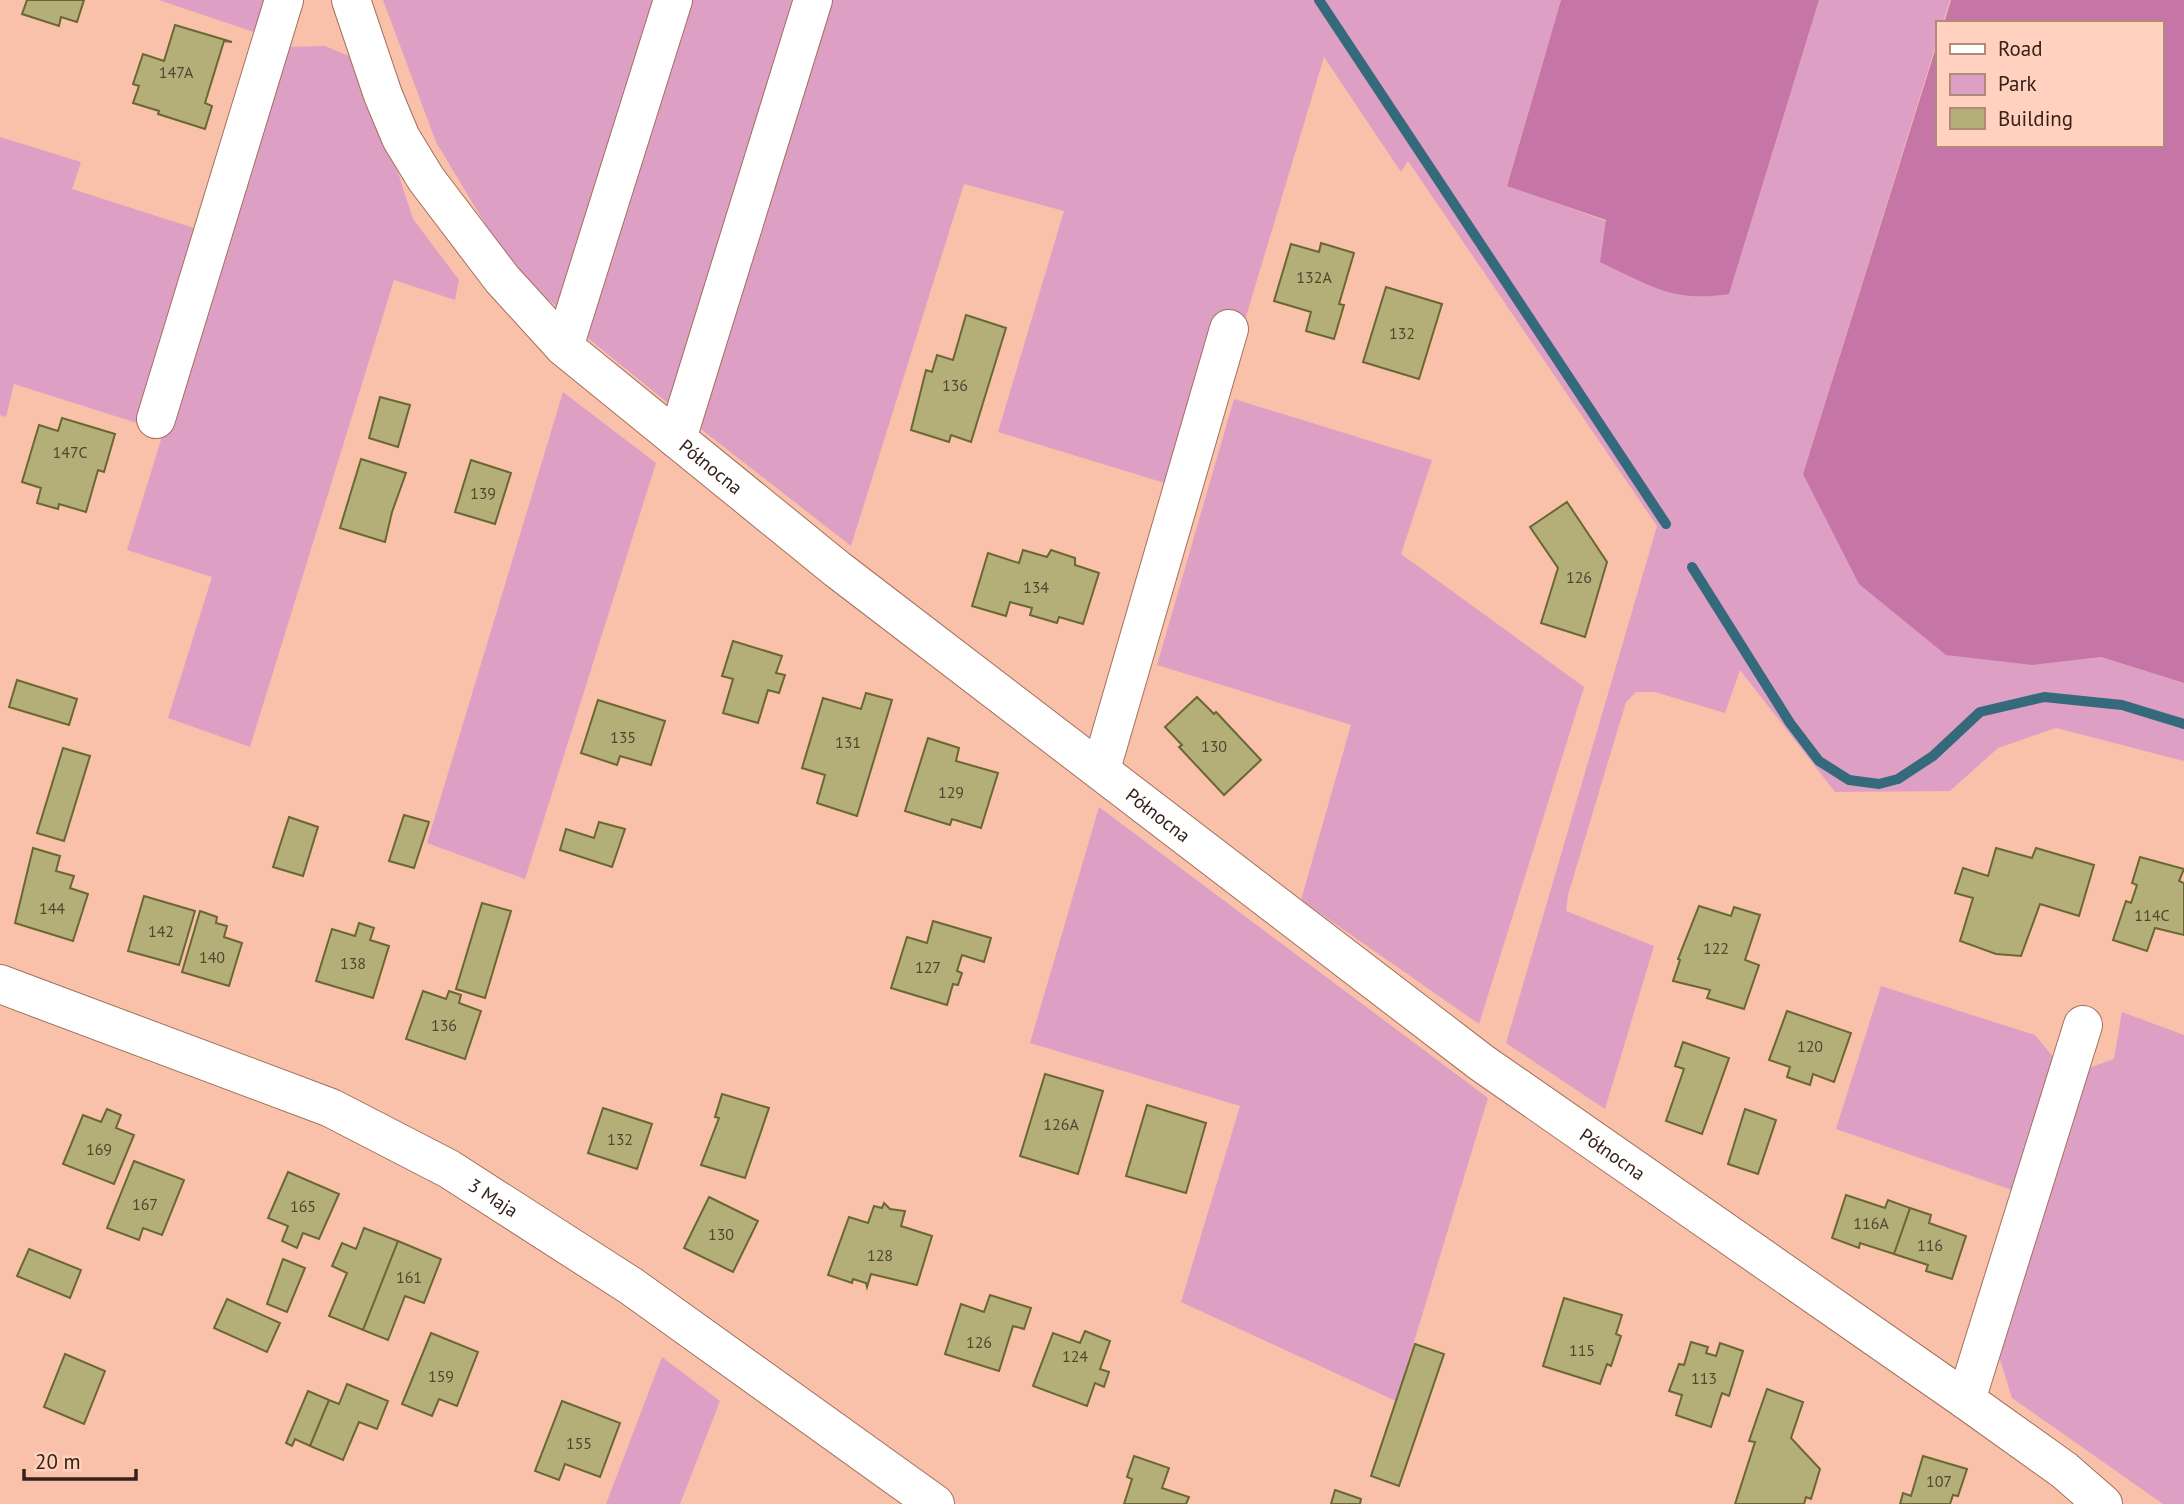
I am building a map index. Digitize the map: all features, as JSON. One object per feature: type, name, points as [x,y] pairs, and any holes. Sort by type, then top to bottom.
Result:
[{"type":"street","points":[[156,419],[284,0]]},
{"type":"street","name":"Północna","points":[[351,0],[383,95],[401,138],[426,179],[502,279],[564,347],[837,569],[1482,1063],[1966,1400],[2064,1470],[2103,1504]]},
{"type":"street","points":[[564,347],[674,0]]},
{"type":"street","points":[[677,439],[813,0]]},
{"type":"street","points":[[1101,769],[1229,329]]},
{"type":"street","name":"3 Maja","points":[[0,984],[331,1108],[449,1169],[631,1286],[935,1504]]},
{"type":"street","points":[[1966,1400],[2082,1024]]},
{"type":"green space","points":[[159,0],[268,0],[257,33]]},
{"type":"green space","points":[[383,0],[659,0],[561,310],[539,292],[493,237],[436,142]]},
{"type":"green space","points":[[689,0],[799,0],[669,404],[584,335]]},
{"type":"green space","points":[[828,0],[1561,0],[1507,185],[1606,221],[1729,293],[1819,0],[1950,0],[1944,21],[1936,21],[1936,44],[1803,474],[2033,665],[2101,657],[2184,683],[2184,761],[2056,728],[1998,748],[1950,791],[1835,792],[1740,670],[1725,713],[1655,692],[1636,692],[1626,702],[1568,895],[1566,911],[1654,946],[1605,1109],[1506,1043],[1657,526],[1408,161],[1401,172],[1324,57],[1245,320],[1168,484],[998,432],[1064,211],[964,184],[851,546],[701,429]]},
{"type":"green space","points":[[325,46],[356,59],[370,85],[413,219],[459,280],[455,300],[394,280],[250,747],[168,718],[212,577],[127,550],[282,47]]},
{"type":"green space","points":[[0,137],[81,162],[72,189],[197,229],[137,423],[14,384],[6,417],[0,415]]},
{"type":"green space","points":[[563,392],[656,463],[525,879],[427,843]]},
{"type":"green space","points":[[1234,399],[1432,460],[1401,554],[1584,687],[1479,1024],[1301,900],[1351,725],[1157,665]]},
{"type":"green space","points":[[1099,807],[1488,1098],[1396,1401],[1181,1302],[1240,1106],[1030,1043]]},
{"type":"green space","points":[[1881,986],[2035,1035],[2054,1058],[2012,1190],[1836,1129]]},
{"type":"green space","points":[[2122,1012],[2184,1035],[2184,1504],[2163,1504],[2012,1398],[1998,1353],[2083,1070],[2114,1059]]},
{"type":"green space","points":[[662,1357],[720,1401],[680,1504],[606,1504]]},
{"type":"shaded area","points":[[1561,0],[1819,0],[1729,294],[1676,294],[1648,285],[1600,262],[1606,220],[1507,186]]},
{"type":"shaded area","points":[[1951,0],[2184,0],[2184,683],[2101,657],[2033,665],[1946,655],[1859,584],[1803,474],[1936,47],[1936,147],[2163,147],[2163,21],[1945,21]]},
{"type":"building","points":[[27,0],[84,0],[77,22],[61,17],[59,26],[22,14]]},
{"type":"building","points":[[175,25],[232,42],[224,41],[205,103],[212,106],[205,129],[133,103],[139,86],[133,84],[143,54],[164,61]]},
{"type":"building","points":[[1321,243],[1354,253],[1339,304],[1344,305],[1334,339],[1306,331],[1311,312],[1274,301],[1291,244],[1319,252]]},
{"type":"building","points":[[1386,287],[1442,304],[1419,379],[1363,362]]},
{"type":"building","points":[[966,315],[1006,328],[971,442],[951,435],[949,442],[911,430],[926,370],[932,372],[937,355],[953,360]]},
{"type":"building","points":[[380,397],[410,405],[398,447],[369,438]]},
{"type":"building","points":[[62,418],[115,434],[104,472],[98,470],[86,512],[59,504],[58,509],[37,503],[41,488],[22,482],[39,425],[58,431]]},
{"type":"building","points":[[361,459],[406,473],[385,542],[340,528]]},
{"type":"building","points":[[471,460],[511,473],[495,524],[455,512]]},
{"type":"building","points":[[1567,502],[1607,562],[1585,637],[1541,623],[1558,568],[1530,527]]},
{"type":"building","points":[[1023,550],[1047,557],[1051,550],[1075,558],[1075,565],[1099,573],[1083,624],[1059,617],[1057,623],[1030,615],[1032,608],[1010,602],[1006,616],[972,606],[988,553],[1019,563]]},
{"type":"building","points":[[733,641],[782,656],[776,673],[785,675],[779,693],[768,690],[758,723],[723,713],[733,679],[722,676]]},
{"type":"building","points":[[17,680],[77,699],[69,725],[9,707]]},
{"type":"building","points":[[866,693],[892,700],[857,816],[817,803],[825,775],[802,768],[823,698],[861,709]]},
{"type":"building","points":[[1197,697],[1214,714],[1216,712],[1261,760],[1224,795],[1179,747],[1182,745],[1165,727]]},
{"type":"building","points":[[598,700],[665,721],[651,765],[620,756],[617,765],[581,753]]},
{"type":"building","points":[[928,738],[959,748],[956,761],[998,773],[981,828],[952,819],[950,825],[905,811]]},
{"type":"building","points":[[63,748],[90,756],[64,841],[37,833]]},
{"type":"building","points":[[404,815],[429,822],[414,868],[389,861]]},
{"type":"building","points":[[289,817],[318,827],[303,876],[273,867]]},
{"type":"building","points":[[599,822],[625,829],[612,867],[560,850],[566,829],[594,838]]},
{"type":"building","points":[[33,848],[60,856],[56,871],[74,876],[70,888],[88,894],[73,941],[15,923]]},
{"type":"building","points":[[1996,848],[2032,858],[2036,848],[2094,865],[2079,916],[2040,904],[2021,956],[1996,954],[1960,941],[1973,898],[1955,893],[1963,868],[1988,876]]},
{"type":"building","points":[[2140,857],[2184,869],[2179,881],[2184,883],[2184,935],[2155,928],[2147,951],[2113,940],[2126,901],[2131,903],[2137,885],[2132,883]]},
{"type":"building","points":[[144,896],[195,911],[179,965],[128,951]]},
{"type":"building","points":[[482,903],[511,911],[485,998],[456,989]]},
{"type":"building","points":[[1699,906],[1731,916],[1734,907],[1760,915],[1745,960],[1759,965],[1744,1009],[1707,998],[1710,990],[1673,981],[1680,960],[1678,959]]},
{"type":"building","points":[[200,911],[217,917],[216,923],[227,926],[224,937],[242,943],[229,986],[182,972]]},
{"type":"building","points":[[933,921],[991,938],[984,962],[962,955],[957,971],[962,973],[958,985],[953,984],[947,1005],[891,988],[907,937],[927,943]]},
{"type":"building","points":[[359,923],[374,928],[370,940],[389,946],[373,998],[316,981],[332,929],[355,936]]},
{"type":"building","points":[[423,991],[446,999],[449,991],[461,995],[459,1003],[481,1011],[465,1059],[406,1039]]},
{"type":"building","points":[[1787,1011],[1851,1033],[1834,1082],[1813,1074],[1810,1085],[1787,1077],[1790,1067],[1769,1060]]},
{"type":"building","points":[[1683,1042],[1729,1058],[1702,1134],[1666,1121],[1684,1069],[1675,1066]]},
{"type":"building","points":[[1045,1074],[1103,1091],[1078,1174],[1020,1156]]},
{"type":"building","points":[[722,1094],[769,1108],[745,1178],[701,1165],[719,1118],[715,1117]]},
{"type":"building","points":[[1147,1105],[1206,1123],[1186,1193],[1126,1176]]},
{"type":"building","points":[[603,1108],[652,1124],[637,1169],[588,1153]]},
{"type":"building","points":[[107,1109],[121,1115],[116,1128],[134,1135],[114,1184],[63,1164],[83,1115],[101,1122]]},
{"type":"building","points":[[1745,1109],[1776,1120],[1758,1174],[1728,1164]]},
{"type":"building","points":[[134,1161],[184,1180],[162,1235],[143,1228],[139,1240],[107,1228]]},
{"type":"building","points":[[288,1172],[339,1194],[319,1239],[303,1233],[297,1248],[282,1241],[288,1226],[268,1218]]},
{"type":"building","points":[[1846,1195],[1885,1208],[1888,1200],[1910,1208],[1894,1254],[1860,1243],[1859,1248],[1832,1238]]},
{"type":"building","points":[[709,1197],[758,1221],[733,1272],[684,1248]]},
{"type":"building","points":[[884,1203],[890,1209],[905,1211],[901,1226],[932,1236],[917,1285],[871,1274],[867,1287],[866,1283],[853,1279],[852,1283],[828,1275],[849,1217],[868,1223],[874,1206],[882,1208]]},
{"type":"building","points":[[1910,1208],[1931,1215],[1929,1223],[1966,1236],[1952,1279],[1926,1271],[1928,1265],[1894,1254]]},
{"type":"building","points":[[364,1228],[398,1241],[363,1330],[329,1316],[347,1273],[332,1266],[342,1243],[356,1249]]},
{"type":"building","points":[[398,1241],[441,1259],[424,1303],[405,1296],[388,1340],[363,1330]]},
{"type":"building","points":[[29,1249],[81,1270],[70,1298],[17,1276]]},
{"type":"building","points":[[283,1259],[305,1268],[287,1312],[267,1304]]},
{"type":"building","points":[[990,1295],[1031,1308],[1024,1329],[1013,1326],[999,1371],[945,1354],[961,1304],[984,1312]]},
{"type":"building","points":[[1564,1298],[1622,1315],[1616,1334],[1621,1336],[1611,1366],[1607,1364],[1600,1384],[1543,1366]]},
{"type":"building","points":[[227,1299],[280,1323],[267,1352],[214,1328]]},
{"type":"building","points":[[1085,1331],[1110,1341],[1100,1369],[1109,1372],[1104,1387],[1095,1383],[1087,1406],[1033,1386],[1053,1333],[1080,1343]]},
{"type":"building","points":[[431,1333],[478,1352],[457,1406],[439,1399],[432,1416],[402,1404]]},
{"type":"building","points":[[1691,1342],[1708,1347],[1706,1353],[1716,1356],[1720,1343],[1743,1351],[1729,1396],[1722,1393],[1711,1427],[1676,1415],[1682,1395],[1669,1391],[1679,1364],[1684,1365]]},
{"type":"building","points":[[1415,1344],[1444,1354],[1399,1486],[1371,1476]]},
{"type":"building","points":[[65,1354],[105,1371],[84,1424],[44,1407]]},
{"type":"building","points":[[347,1384],[388,1401],[377,1429],[359,1422],[343,1460],[310,1446],[329,1400],[339,1404]]},
{"type":"building","points":[[1767,1389],[1803,1402],[1791,1438],[1820,1469],[1811,1499],[1806,1497],[1804,1504],[1735,1504],[1755,1442],[1749,1441]]},
{"type":"building","points":[[308,1391],[329,1400],[310,1446],[295,1439],[292,1446],[286,1443]]},
{"type":"building","points":[[562,1401],[620,1423],[600,1477],[565,1464],[559,1480],[535,1471]]},
{"type":"building","points":[[1134,1456],[1169,1468],[1162,1488],[1189,1497],[1186,1504],[1124,1504],[1132,1479],[1127,1477]]},
{"type":"building","points":[[1923,1456],[1967,1469],[1958,1496],[1953,1495],[1950,1504],[1900,1504],[1903,1493],[1911,1496]]},
{"type":"building","points":[[1335,1490],[1361,1499],[1360,1504],[1331,1504]]},
{"type":"waterway","points":[[1319,0],[1666,524]]},
{"type":"waterway","points":[[1692,567],[1790,723],[1819,761],[1849,780],[1879,784],[1898,779],[1933,756],[1980,712],[2044,697],[2122,705],[2184,724]]}]
